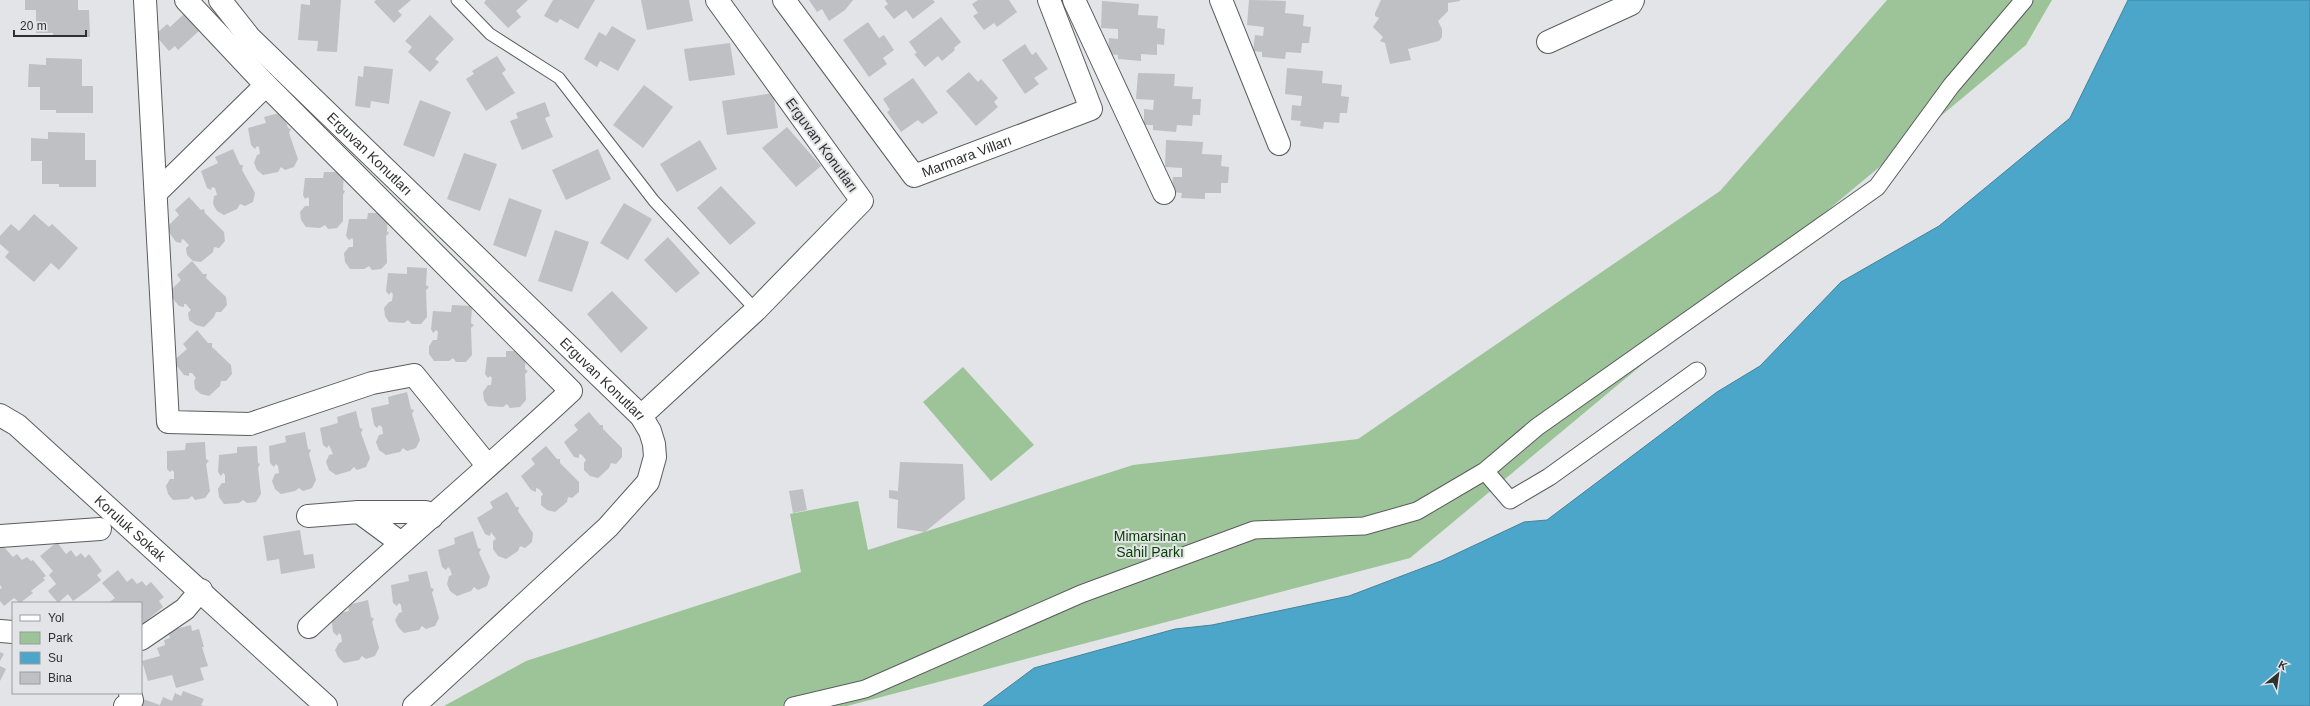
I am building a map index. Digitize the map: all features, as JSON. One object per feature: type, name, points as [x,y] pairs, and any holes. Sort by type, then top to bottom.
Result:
[{"type":"street","points":[[145,0],[168,422],[250,424],[372,383],[414,375],[487,465]]},
{"type":"street","points":[[186,0],[266,85],[571,391],[487,465],[432,517],[401,543],[309,627]]},
{"type":"street","name":"Erguvan Konutları","points":[[220,0],[250,38],[641,416],[756,310],[862,201],[717,0]]},
{"type":"street","name":"Marmara Vilları","points":[[784,0],[914,176],[1091,109],[1049,0]]},
{"type":"street","points":[[1074,0],[1164,193]]},
{"type":"street","points":[[1221,0],[1279,144]]},
{"type":"street","points":[[1548,42],[1631,4],[1633,0]]},
{"type":"street","points":[[793,706],[865,689],[1081,594],[1254,530],[1364,526],[1417,511],[1485,471],[1537,427],[1878,186],[1950,86],[2024,0]]},
{"type":"street","points":[[156,193],[266,85]]},
{"type":"street","points":[[1485,471],[1510,500],[1549,477],[1697,371]]},
{"type":"street","name":"Koruluk Sokak","points":[[0,415],[17,425],[201,590],[326,706]]},
{"type":"street","points":[[414,706],[608,528],[648,482],[655,457],[654,444],[650,431],[641,416]]},
{"type":"street","points":[[308,516],[359,512],[426,512],[432,517]]},
{"type":"street","points":[[359,512],[401,543]]},
{"type":"street","points":[[0,536],[100,530]]},
{"type":"street","points":[[142,638],[185,608],[201,590]]},
{"type":"street","points":[[0,631],[12,632]]},
{"type":"street","points":[[0,644],[12,645]]},
{"type":"street","points":[[125,706],[132,700],[130,694]]},
{"type":"lane","points":[[457,0],[490,34],[559,78],[654,201],[756,310]]},
{"type":"green space","name":"Mimarsinan Sahil Parkı","points":[[1887,0],[2052,0],[2026,45],[1410,558],[847,706],[444,706],[526,661],[801,572],[790,514],[858,501],[868,550],[1133,465],[1358,439],[1720,191]]},
{"type":"green space","points":[[963,367],[1034,445],[991,481],[923,402]]},
{"type":"water","points":[[2128,0],[2310,0],[2310,706],[983,706],[1034,668],[1175,629],[1212,625],[1349,596],[1441,561],[1524,522],[1547,520],[1717,392],[1760,366],[1841,282],[1939,226],[2070,118]]},
{"type":"building","points":[[25,0],[78,0],[78,10],[89,10],[90,37],[53,37],[53,33],[36,33],[36,10],[25,10]]},
{"type":"building","points":[[310,0],[341,0],[337,52],[317,51],[318,41],[298,40],[301,4],[310,5]]},
{"type":"building","points":[[376,0],[411,0],[398,11],[402,15],[394,23],[374,2]]},
{"type":"building","points":[[486,0],[528,0],[516,11],[521,17],[508,28],[484,3]]},
{"type":"building","points":[[553,0],[595,0],[578,29],[560,19],[557,23],[544,16]]},
{"type":"building","points":[[641,0],[689,0],[693,21],[647,30]]},
{"type":"building","points":[[809,0],[853,0],[845,10],[829,21],[822,9],[817,12]]},
{"type":"building","points":[[885,0],[933,0],[935,2],[913,19],[906,10],[894,19],[884,7],[888,4]]},
{"type":"building","points":[[978,0],[1009,0],[1017,12],[997,27],[994,23],[984,30],[973,16],[978,13],[972,4]]},
{"type":"building","points":[[1249,0],[1286,1],[1285,13],[1304,15],[1303,26],[1311,27],[1309,43],[1302,43],[1301,53],[1286,52],[1285,59],[1262,57],[1262,52],[1253,51],[1255,35],[1263,36],[1264,27],[1247,25]]},
{"type":"building","points":[[1381,0],[1460,1],[1448,3],[1448,11],[1438,21],[1442,29],[1442,37],[1439,41],[1408,49],[1411,60],[1390,64],[1385,43],[1380,41],[1383,37],[1373,27],[1379,18],[1375,16],[1375,13]]},
{"type":"building","points":[[1102,1],[1139,4],[1138,15],[1158,16],[1157,28],[1165,29],[1164,45],[1157,44],[1157,55],[1141,54],[1141,61],[1118,59],[1118,55],[1108,54],[1109,38],[1118,39],[1118,29],[1101,28]]},
{"type":"building","points":[[185,13],[200,30],[178,50],[175,46],[169,51],[155,35],[167,24],[170,27]]},
{"type":"building","points":[[430,15],[454,39],[435,59],[439,62],[430,72],[408,52],[412,47],[405,41]]},
{"type":"building","points":[[941,17],[961,42],[954,48],[955,50],[942,61],[938,56],[925,67],[914,54],[917,53],[909,42]]},
{"type":"building","points":[[868,22],[879,38],[884,35],[894,50],[883,58],[887,64],[869,77],[843,40]]},
{"type":"building","points":[[612,26],[636,40],[618,71],[600,61],[597,67],[584,59],[599,32],[606,36]]},
{"type":"building","points":[[730,43],[735,75],[689,81],[684,49]]},
{"type":"building","points":[[1025,44],[1032,55],[1036,52],[1048,69],[1034,78],[1039,84],[1025,94],[1002,60]]},
{"type":"building","points":[[497,56],[506,70],[502,73],[515,93],[486,111],[466,79],[474,74],[472,71]]},
{"type":"building","points":[[46,58],[82,59],[82,86],[93,86],[93,113],[56,113],[56,110],[40,110],[40,87],[28,87],[29,64],[46,65]]},
{"type":"building","points":[[364,66],[393,69],[389,104],[371,101],[370,108],[355,106],[358,76],[363,77]]},
{"type":"building","points":[[1287,68],[1323,71],[1322,83],[1342,85],[1341,96],[1349,97],[1347,113],[1340,113],[1339,123],[1324,122],[1323,129],[1300,126],[1301,121],[1291,120],[1292,105],[1301,106],[1302,96],[1285,94]]},
{"type":"building","points":[[969,72],[978,82],[981,79],[998,98],[994,102],[998,107],[976,126],[946,91]]},
{"type":"building","points":[[1138,73],[1175,74],[1174,86],[1193,87],[1192,99],[1201,99],[1200,115],[1193,115],[1192,126],[1177,125],[1176,132],[1153,130],[1153,125],[1144,125],[1144,109],[1153,110],[1154,100],[1136,99]]},
{"type":"building","points":[[913,78],[938,113],[922,124],[918,120],[901,132],[887,112],[890,110],[883,99]]},
{"type":"building","points":[[644,85],[673,107],[643,148],[613,125]]},
{"type":"building","points":[[773,93],[778,128],[727,135],[722,101]]},
{"type":"building","points":[[420,100],[451,112],[434,157],[403,145]]},
{"type":"building","points":[[545,102],[550,116],[545,118],[553,137],[522,150],[510,121],[518,118],[516,113]]},
{"type":"building","points":[[283,112],[288,128],[291,129],[289,133],[298,159],[294,167],[285,170],[281,167],[278,172],[263,175],[257,170],[254,163],[257,155],[260,154],[259,147],[257,146],[255,149],[251,145],[248,128],[266,123],[264,117]]},
{"type":"building","points":[[787,127],[821,166],[796,187],[762,148]]},
{"type":"building","points":[[48,132],[85,133],[85,160],[96,160],[96,187],[59,187],[59,184],[42,184],[42,161],[31,161],[31,138],[48,139]]},
{"type":"building","points":[[700,140],[717,169],[677,192],[660,164]]},
{"type":"building","points":[[1166,140],[1203,142],[1202,154],[1222,155],[1221,166],[1229,167],[1228,183],[1221,183],[1221,193],[1205,193],[1205,199],[1181,198],[1182,193],[1172,192],[1173,177],[1182,177],[1182,168],[1165,167]]},
{"type":"building","points":[[233,149],[240,165],[243,165],[242,170],[255,193],[253,202],[245,206],[240,204],[237,209],[224,215],[217,211],[213,204],[214,196],[217,195],[215,188],[212,187],[211,190],[207,188],[201,171],[218,163],[215,157]]},
{"type":"building","points":[[598,149],[611,179],[566,200],[552,170]]},
{"type":"building","points":[[464,153],[497,164],[480,211],[447,199]]},
{"type":"building","points":[[324,172],[344,172],[343,190],[345,191],[343,195],[343,221],[337,228],[328,229],[325,225],[320,228],[306,227],[301,220],[300,212],[305,206],[309,206],[308,197],[305,199],[303,195],[305,178],[323,178]]},
{"type":"building","points":[[721,186],[756,223],[730,245],[697,208]]},
{"type":"building","points":[[189,197],[201,210],[204,209],[205,213],[224,232],[225,241],[219,248],[214,247],[213,252],[201,262],[193,261],[187,255],[186,248],[189,245],[182,239],[181,243],[176,242],[166,228],[179,215],[175,210]]},
{"type":"building","points":[[509,198],[542,210],[526,257],[493,245]]},
{"type":"building","points":[[624,203],[652,219],[628,260],[600,243]]},
{"type":"building","points":[[368,213],[388,213],[387,231],[389,233],[386,236],[387,263],[381,269],[372,270],[369,266],[364,269],[350,269],[345,262],[344,253],[349,247],[353,247],[352,238],[349,240],[346,236],[349,219],[367,219]]},
{"type":"building","points":[[34,214],[49,227],[52,224],[78,248],[59,270],[51,263],[34,282],[5,257],[9,252],[0,244],[0,236],[11,224],[19,231]]},
{"type":"building","points":[[555,230],[589,242],[572,292],[538,281]]},
{"type":"building","points":[[668,237],[700,273],[676,293],[644,260]]},
{"type":"building","points":[[192,261],[203,274],[207,274],[206,278],[226,297],[227,305],[221,312],[216,312],[214,317],[204,327],[196,325],[189,320],[188,313],[191,310],[186,304],[184,304],[184,307],[179,306],[168,293],[181,280],[177,275]]},
{"type":"building","points":[[407,267],[427,268],[426,285],[429,287],[426,290],[427,317],[421,324],[412,324],[408,320],[404,323],[389,322],[385,316],[384,308],[389,302],[392,301],[393,294],[391,292],[389,295],[386,291],[388,273],[407,274]]},
{"type":"building","points":[[612,291],[648,328],[621,353],[587,314]]},
{"type":"building","points":[[452,305],[472,306],[471,323],[474,325],[471,328],[472,355],[466,362],[456,362],[453,358],[449,361],[434,361],[429,354],[429,346],[433,340],[437,340],[438,332],[436,330],[433,333],[431,329],[433,311],[451,312]]},
{"type":"building","points":[[197,330],[208,343],[212,343],[212,347],[231,365],[232,374],[226,381],[221,381],[220,386],[209,396],[201,394],[195,389],[194,381],[196,378],[192,373],[189,373],[189,376],[184,375],[173,361],[187,349],[183,344]]},
{"type":"building","points":[[506,351],[526,351],[525,369],[528,371],[525,374],[526,400],[520,407],[510,408],[507,404],[503,407],[488,406],[484,400],[483,392],[488,385],[491,385],[492,378],[490,376],[488,378],[485,374],[487,357],[506,357]]},
{"type":"building","points":[[407,392],[411,409],[414,410],[412,414],[420,440],[416,448],[407,451],[403,448],[400,452],[386,455],[379,450],[376,442],[379,435],[383,434],[382,427],[379,425],[377,428],[374,425],[371,408],[389,404],[388,397]]},
{"type":"building","points":[[356,411],[360,428],[363,429],[361,433],[370,458],[366,467],[357,470],[354,467],[350,471],[336,475],[329,470],[326,462],[329,455],[333,454],[329,445],[327,448],[323,445],[320,428],[338,423],[337,417]]},
{"type":"building","points":[[589,412],[600,425],[603,425],[603,429],[622,448],[622,457],[616,464],[611,463],[609,468],[598,478],[590,476],[584,470],[584,463],[586,460],[579,454],[579,458],[574,457],[564,442],[578,430],[574,425]]},
{"type":"building","points":[[305,432],[308,449],[311,450],[309,454],[316,480],[312,488],[303,491],[299,488],[295,491],[281,494],[275,489],[272,481],[275,474],[279,473],[278,466],[276,464],[274,467],[270,463],[269,446],[286,442],[285,436]]},
{"type":"building","points":[[205,442],[206,459],[209,461],[206,464],[210,491],[205,498],[195,500],[192,496],[188,499],[173,500],[168,494],[166,486],[170,479],[174,479],[174,472],[172,470],[170,472],[167,469],[167,451],[185,450],[186,443]]},
{"type":"building","points":[[257,446],[258,463],[260,464],[258,468],[261,494],[256,502],[247,503],[243,500],[239,503],[224,504],[219,497],[218,489],[222,483],[225,483],[225,475],[223,473],[221,476],[218,472],[219,455],[237,453],[237,447]]},
{"type":"building","points":[[546,446],[557,459],[560,459],[560,463],[579,482],[579,492],[572,498],[568,497],[567,502],[555,512],[547,510],[541,505],[541,497],[543,494],[536,488],[536,492],[531,490],[521,476],[535,464],[531,459]]},
{"type":"building","points":[[900,462],[963,464],[965,499],[925,532],[897,528],[898,500],[889,498],[889,490],[898,491]]},
{"type":"building","points":[[803,489],[807,510],[793,513],[789,491]]},
{"type":"building","points":[[507,492],[516,507],[519,507],[518,511],[533,533],[532,542],[525,548],[520,546],[518,551],[506,559],[498,556],[493,549],[493,541],[496,539],[491,532],[490,536],[485,534],[477,518],[493,508],[490,502]]},
{"type":"building","points":[[300,530],[304,555],[313,554],[315,568],[281,574],[279,559],[267,561],[263,536]]},
{"type":"building","points":[[473,531],[478,548],[481,549],[479,553],[490,577],[487,586],[478,590],[474,587],[471,591],[457,596],[450,591],[447,584],[449,576],[452,575],[448,567],[446,570],[442,567],[438,550],[455,544],[454,538]]},
{"type":"building","points":[[57,542],[66,554],[71,550],[76,557],[81,553],[85,558],[89,554],[102,571],[97,575],[101,580],[73,601],[68,594],[57,602],[48,591],[56,584],[49,575],[53,571],[40,556]]},
{"type":"building","points":[[3,546],[13,557],[17,554],[22,560],[27,557],[31,561],[33,560],[46,576],[43,578],[45,580],[31,591],[33,593],[21,602],[19,602],[14,598],[4,606],[0,601],[0,589],[2,588],[0,585],[0,548]]},
{"type":"building","points":[[118,570],[127,582],[132,578],[137,584],[142,581],[146,586],[151,582],[164,597],[159,601],[163,607],[142,624],[142,602],[109,602],[115,598],[102,583]]},
{"type":"building","points":[[427,571],[431,588],[434,589],[432,593],[439,618],[435,626],[426,629],[422,626],[419,630],[404,633],[398,627],[395,620],[399,613],[402,612],[401,605],[399,603],[397,606],[393,603],[391,585],[409,581],[408,575]]},
{"type":"building","points":[[368,600],[371,617],[374,619],[372,622],[379,648],[375,656],[366,659],[362,656],[359,660],[344,663],[338,657],[335,650],[339,643],[342,642],[341,635],[339,633],[337,636],[333,632],[331,615],[349,611],[348,605]]},
{"type":"building","points":[[191,625],[192,631],[199,629],[204,647],[202,647],[208,666],[200,668],[204,680],[176,688],[172,675],[148,681],[142,661],[160,656],[157,648],[165,645],[164,640],[170,638],[168,631]]},
{"type":"building","points":[[0,652],[4,654],[0,661]]},
{"type":"building","points":[[0,666],[6,669],[0,681]]},
{"type":"building","points":[[183,691],[204,699],[201,705],[204,706],[140,706],[143,699],[160,705],[163,697],[172,701],[175,693],[181,696]]}]
